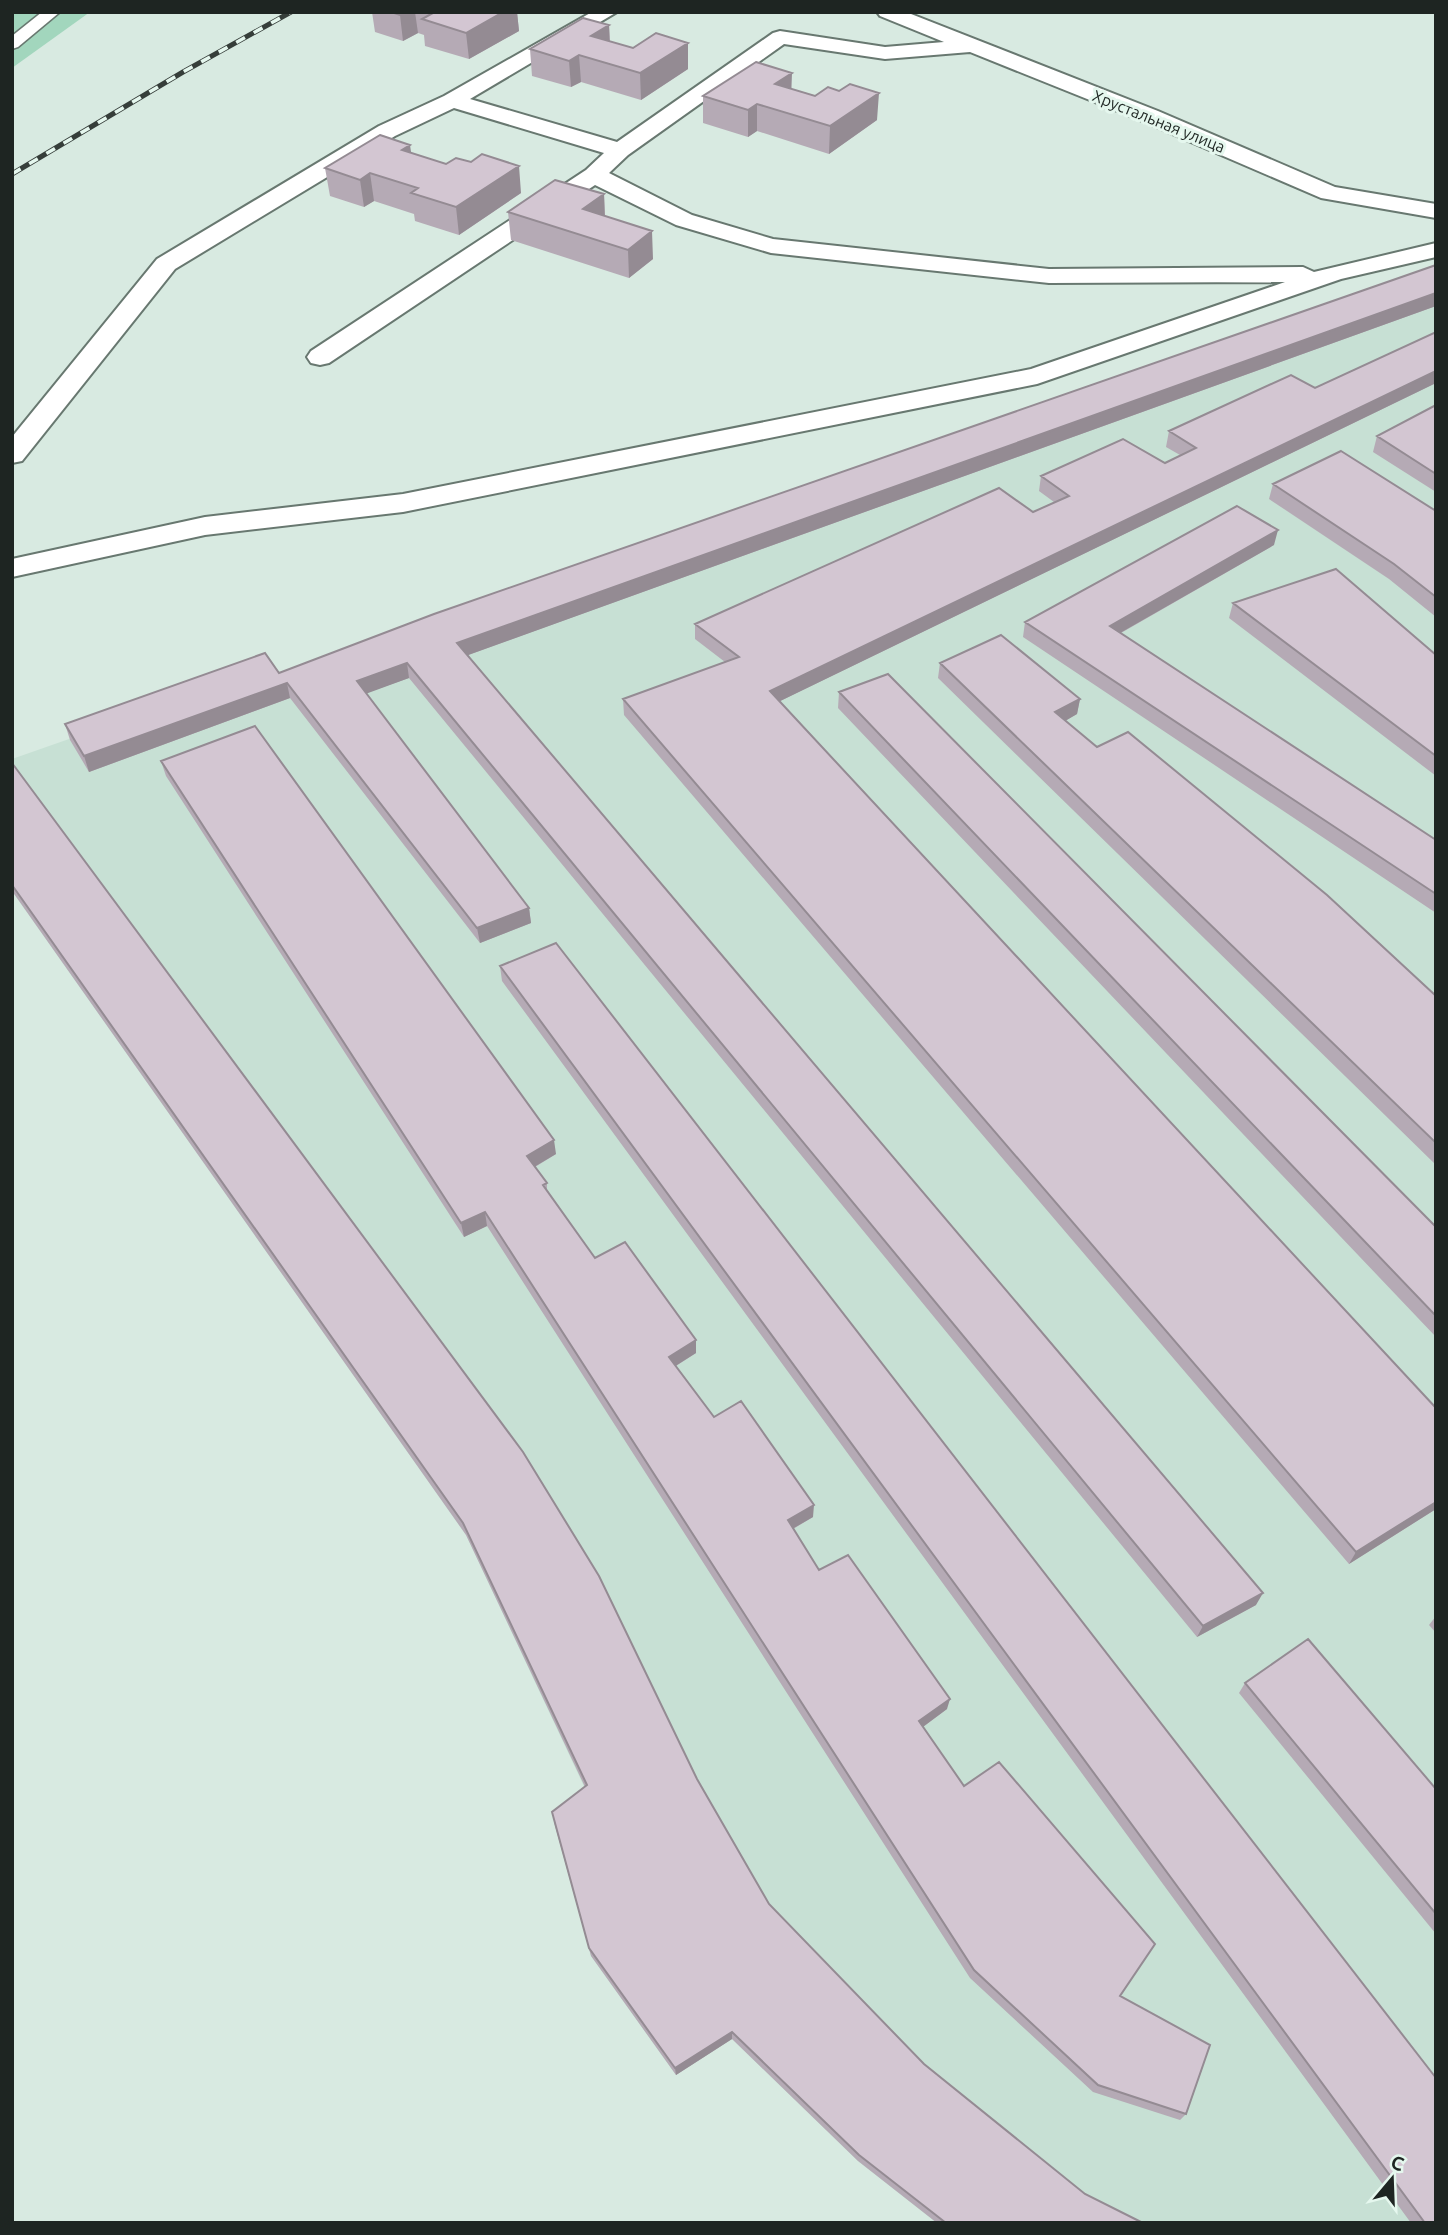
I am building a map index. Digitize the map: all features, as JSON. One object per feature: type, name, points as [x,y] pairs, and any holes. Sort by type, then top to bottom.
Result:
[{"type":"street","points":[[12,456],[166,264],[387,131],[452,101],[607,12]]},
{"type":"street","name":"Хрустальная улица","points":[[887,12],[1150,116],[1329,193],[1436,211]]},
{"type":"street","points":[[320,357],[593,175],[620,150],[780,37],[886,53],[971,46]]},
{"type":"street","points":[[452,101],[620,150]]},
{"type":"street","points":[[593,175],[684,220],[771,246],[1049,276],[1334,273]]},
{"type":"street","points":[[12,568],[205,526],[403,503],[1037,376],[1334,273],[1436,250]]},
{"type":"lane","points":[[12,44],[52,12]]},
{"type":"shaded area","points":[[1436,278],[1436,2223],[937,2223],[858,2161],[732,2039],[676,2075],[591,1956],[554,1822],[588,1795],[466,1535],[12,891],[12,759],[269,669],[283,688]]},
{"type":"green space","points":[[12,12],[90,12],[12,68]]},
{"type":"building","points":[[431,12],[503,12],[466,33],[422,19],[433,13]]},
{"type":"building","points":[[583,18],[609,25],[591,36],[633,48],[656,33],[688,43],[640,73],[579,55],[569,61],[530,49]]},
{"type":"building","points":[[756,62],[792,73],[775,84],[815,96],[828,87],[839,91],[850,84],[879,93],[830,126],[757,104],[748,110],[703,96]]},
{"type":"building","points":[[380,135],[410,145],[402,150],[446,164],[456,158],[471,162],[482,154],[519,166],[456,207],[411,193],[418,188],[370,173],[360,180],[325,168]]},
{"type":"building","points":[[555,180],[604,194],[583,209],[652,231],[628,250],[508,212]]},
{"type":"building","points":[[1436,265],[1436,293],[457,643],[1263,1593],[1203,1626],[407,663],[357,681],[529,908],[477,928],[287,683],[84,756],[65,724],[265,653],[279,673],[434,614]]},
{"type":"building","points":[[1436,332],[1436,371],[770,691],[1436,1408],[1436,1502],[1356,1552],[623,699],[739,657],[695,624],[999,488],[1033,512],[1069,496],[1041,476],[1123,439],[1165,463],[1196,448],[1169,431],[1291,375],[1315,388]]},
{"type":"building","points":[[1436,405],[1436,474],[1377,436]]},
{"type":"building","points":[[1341,451],[1436,511],[1436,597],[1394,564],[1273,484]]},
{"type":"building","points":[[1237,506],[1278,530],[1110,626],[1436,840],[1436,894],[1025,622]]},
{"type":"building","points":[[1336,569],[1436,655],[1436,756],[1233,603]]},
{"type":"building","points":[[1001,635],[1080,699],[1055,712],[1097,747],[1128,732],[1327,895],[1436,996],[1436,1143],[940,663]]},
{"type":"building","points":[[888,674],[1436,1227],[1436,1316],[839,692]]},
{"type":"building","points":[[255,726],[554,1140],[527,1156],[547,1183],[543,1185],[595,1258],[625,1242],[696,1340],[669,1357],[714,1417],[741,1401],[814,1505],[788,1520],[819,1570],[848,1555],[950,1699],[919,1721],[964,1786],[999,1762],[1155,1944],[1120,1996],[1210,2045],[1186,2114],[1098,2085],[974,1970],[485,1212],[461,1223],[161,761]]},
{"type":"building","points":[[12,763],[523,1452],[599,1576],[697,1779],[769,1904],[924,2064],[1085,2194],[1143,2223],[946,2223],[859,2155],[732,2032],[675,2068],[589,1948],[552,1812],[587,1785],[463,1523],[12,885]]},
{"type":"building","points":[[556,943],[1436,2078],[1436,2223],[1425,2223],[500,966]]},
{"type":"building","points":[[1308,1639],[1436,1789],[1436,1914],[1245,1683]]},
{"type":"railway","points":[[12,174],[183,72],[291,12]]}]
